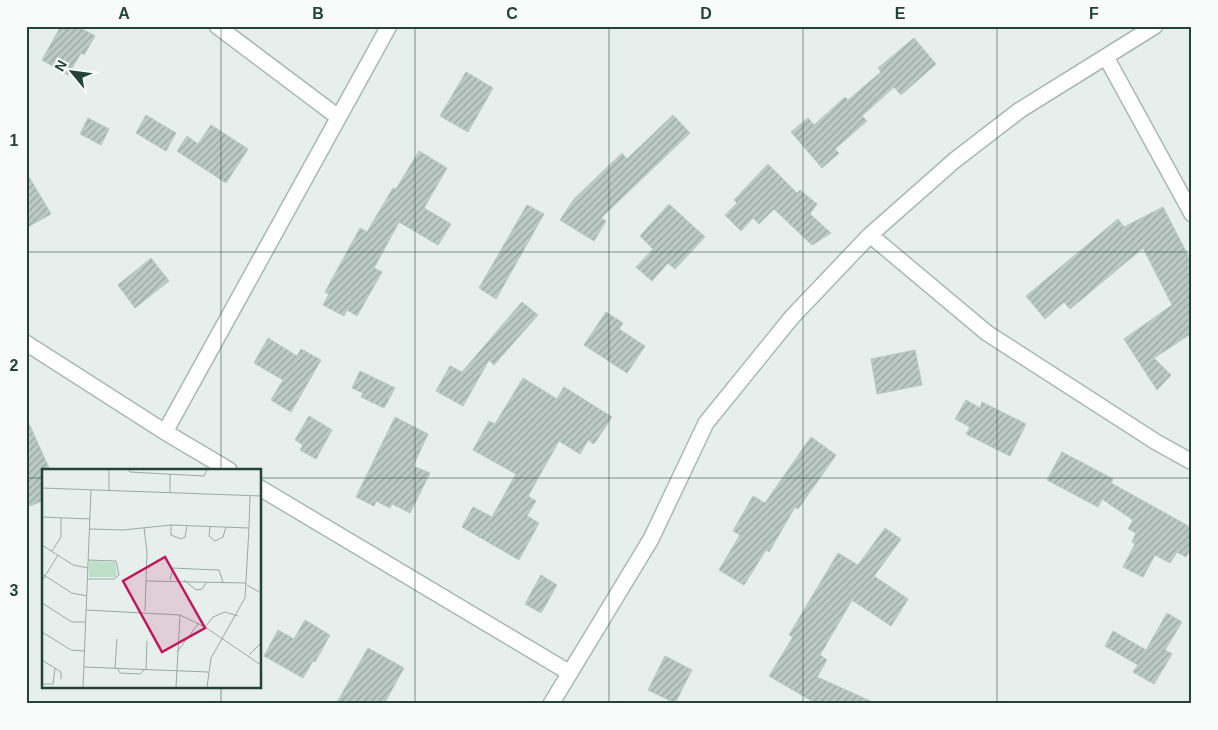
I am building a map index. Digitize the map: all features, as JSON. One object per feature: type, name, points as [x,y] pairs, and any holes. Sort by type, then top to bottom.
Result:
[{"type":"street","points":[[216,26],[338,117]]},
{"type":"street","points":[[166,432],[389,26]]},
{"type":"street","points":[[551,704],[651,539],[706,423],[792,317],[870,235],[955,160],[1020,110],[1155,26]]},
{"type":"street","points":[[1106,57],[1192,214]]},
{"type":"street","points":[[870,235],[987,333],[1156,442],[1192,462]]},
{"type":"street","points":[[26,342],[166,432],[228,469]]},
{"type":"street","points":[[261,489],[570,673]]},
{"type":"building","points":[[61,26],[77,26],[95,36],[84,55],[81,53],[68,75],[42,60]]},
{"type":"building","points":[[914,38],[936,64],[901,95],[894,87],[862,116],[867,121],[835,149],[839,153],[822,168],[791,132],[808,118],[814,125],[845,97],[848,100],[881,72],[878,68]]},
{"type":"building","points":[[466,72],[493,88],[468,132],[440,116]]},
{"type":"building","points":[[146,115],[176,133],[166,151],[136,133]]},
{"type":"building","points":[[673,115],[690,133],[601,218],[606,221],[594,241],[560,220],[574,199],[622,153],[627,159]]},
{"type":"building","points":[[88,118],[109,129],[101,145],[80,134]]},
{"type":"building","points":[[211,125],[248,149],[226,183],[177,151],[187,136],[198,144]]},
{"type":"building","points":[[419,151],[447,168],[424,208],[451,224],[438,245],[399,222],[374,268],[382,272],[357,316],[347,310],[344,316],[323,305],[329,294],[325,292],[360,228],[367,232],[393,188],[396,189]]},
{"type":"building","points":[[768,164],[797,193],[800,190],[817,204],[810,214],[831,233],[812,245],[774,209],[759,224],[753,218],[741,231],[725,215],[737,203],[734,200]]},
{"type":"building","points":[[26,172],[51,214],[26,228]]},
{"type":"building","points":[[669,204],[705,237],[675,269],[668,263],[652,281],[636,267],[653,249],[640,236]]},
{"type":"building","points":[[527,205],[544,214],[496,299],[479,288]]},
{"type":"building","points":[[1163,207],[1192,263],[1192,333],[1154,358],[1171,375],[1157,390],[1124,339],[1172,305],[1143,248],[1070,309],[1064,302],[1045,319],[1026,296],[1118,219],[1124,227]]},
{"type":"building","points":[[151,258],[169,281],[135,308],[118,285]]},
{"type":"building","points":[[522,302],[538,315],[494,365],[489,360],[463,406],[436,391],[450,366],[462,372]]},
{"type":"building","points":[[606,312],[623,323],[619,329],[645,346],[627,373],[584,345]]},
{"type":"building","points":[[268,338],[297,356],[301,349],[321,360],[291,412],[271,400],[283,380],[254,363]]},
{"type":"building","points":[[915,350],[922,385],[877,394],[871,359]]},
{"type":"building","points":[[360,371],[395,388],[384,408],[361,397],[363,393],[352,388]]},
{"type":"building","points":[[523,378],[557,399],[564,387],[612,417],[594,444],[588,440],[580,454],[559,441],[528,496],[536,501],[527,516],[539,523],[519,560],[462,527],[473,507],[492,517],[516,474],[473,450],[489,421],[495,424]]},
{"type":"building","points":[[966,400],[980,408],[982,402],[1026,424],[1010,456],[966,434],[970,427],[955,419]]},
{"type":"building","points":[[309,416],[332,430],[316,459],[300,450],[303,445],[295,440]]},
{"type":"building","points":[[26,417],[50,469],[42,469],[42,501],[30,506],[26,497]]},
{"type":"building","points":[[395,417],[428,434],[413,466],[430,473],[410,513],[392,504],[390,508],[376,501],[374,506],[356,497]]},
{"type":"building","points":[[811,437],[836,455],[798,509],[795,507],[769,552],[766,550],[744,585],[719,570],[740,535],[733,531],[753,496],[765,503]]},
{"type":"building","points":[[1062,452],[1113,479],[1111,483],[1192,528],[1192,546],[1186,557],[1177,552],[1170,563],[1155,555],[1143,577],[1123,567],[1135,544],[1132,542],[1136,533],[1128,529],[1133,520],[1102,499],[1098,507],[1047,480]]},
{"type":"building","points":[[885,528],[901,539],[874,576],[908,599],[891,626],[852,600],[820,655],[827,660],[817,677],[877,704],[817,704],[769,676],[793,637],[789,635],[838,553],[858,565]]},
{"type":"building","points":[[541,575],[557,585],[541,613],[525,604]]},
{"type":"building","points":[[1167,613],[1182,622],[1165,650],[1172,654],[1154,684],[1133,672],[1138,665],[1105,646],[1113,631],[1146,650]]},
{"type":"building","points":[[305,620],[330,635],[315,662],[313,661],[303,678],[264,656],[278,630],[294,639]]},
{"type":"building","points":[[368,648],[404,668],[384,704],[336,704]]},
{"type":"building","points":[[665,656],[692,670],[675,703],[648,690]]}]
